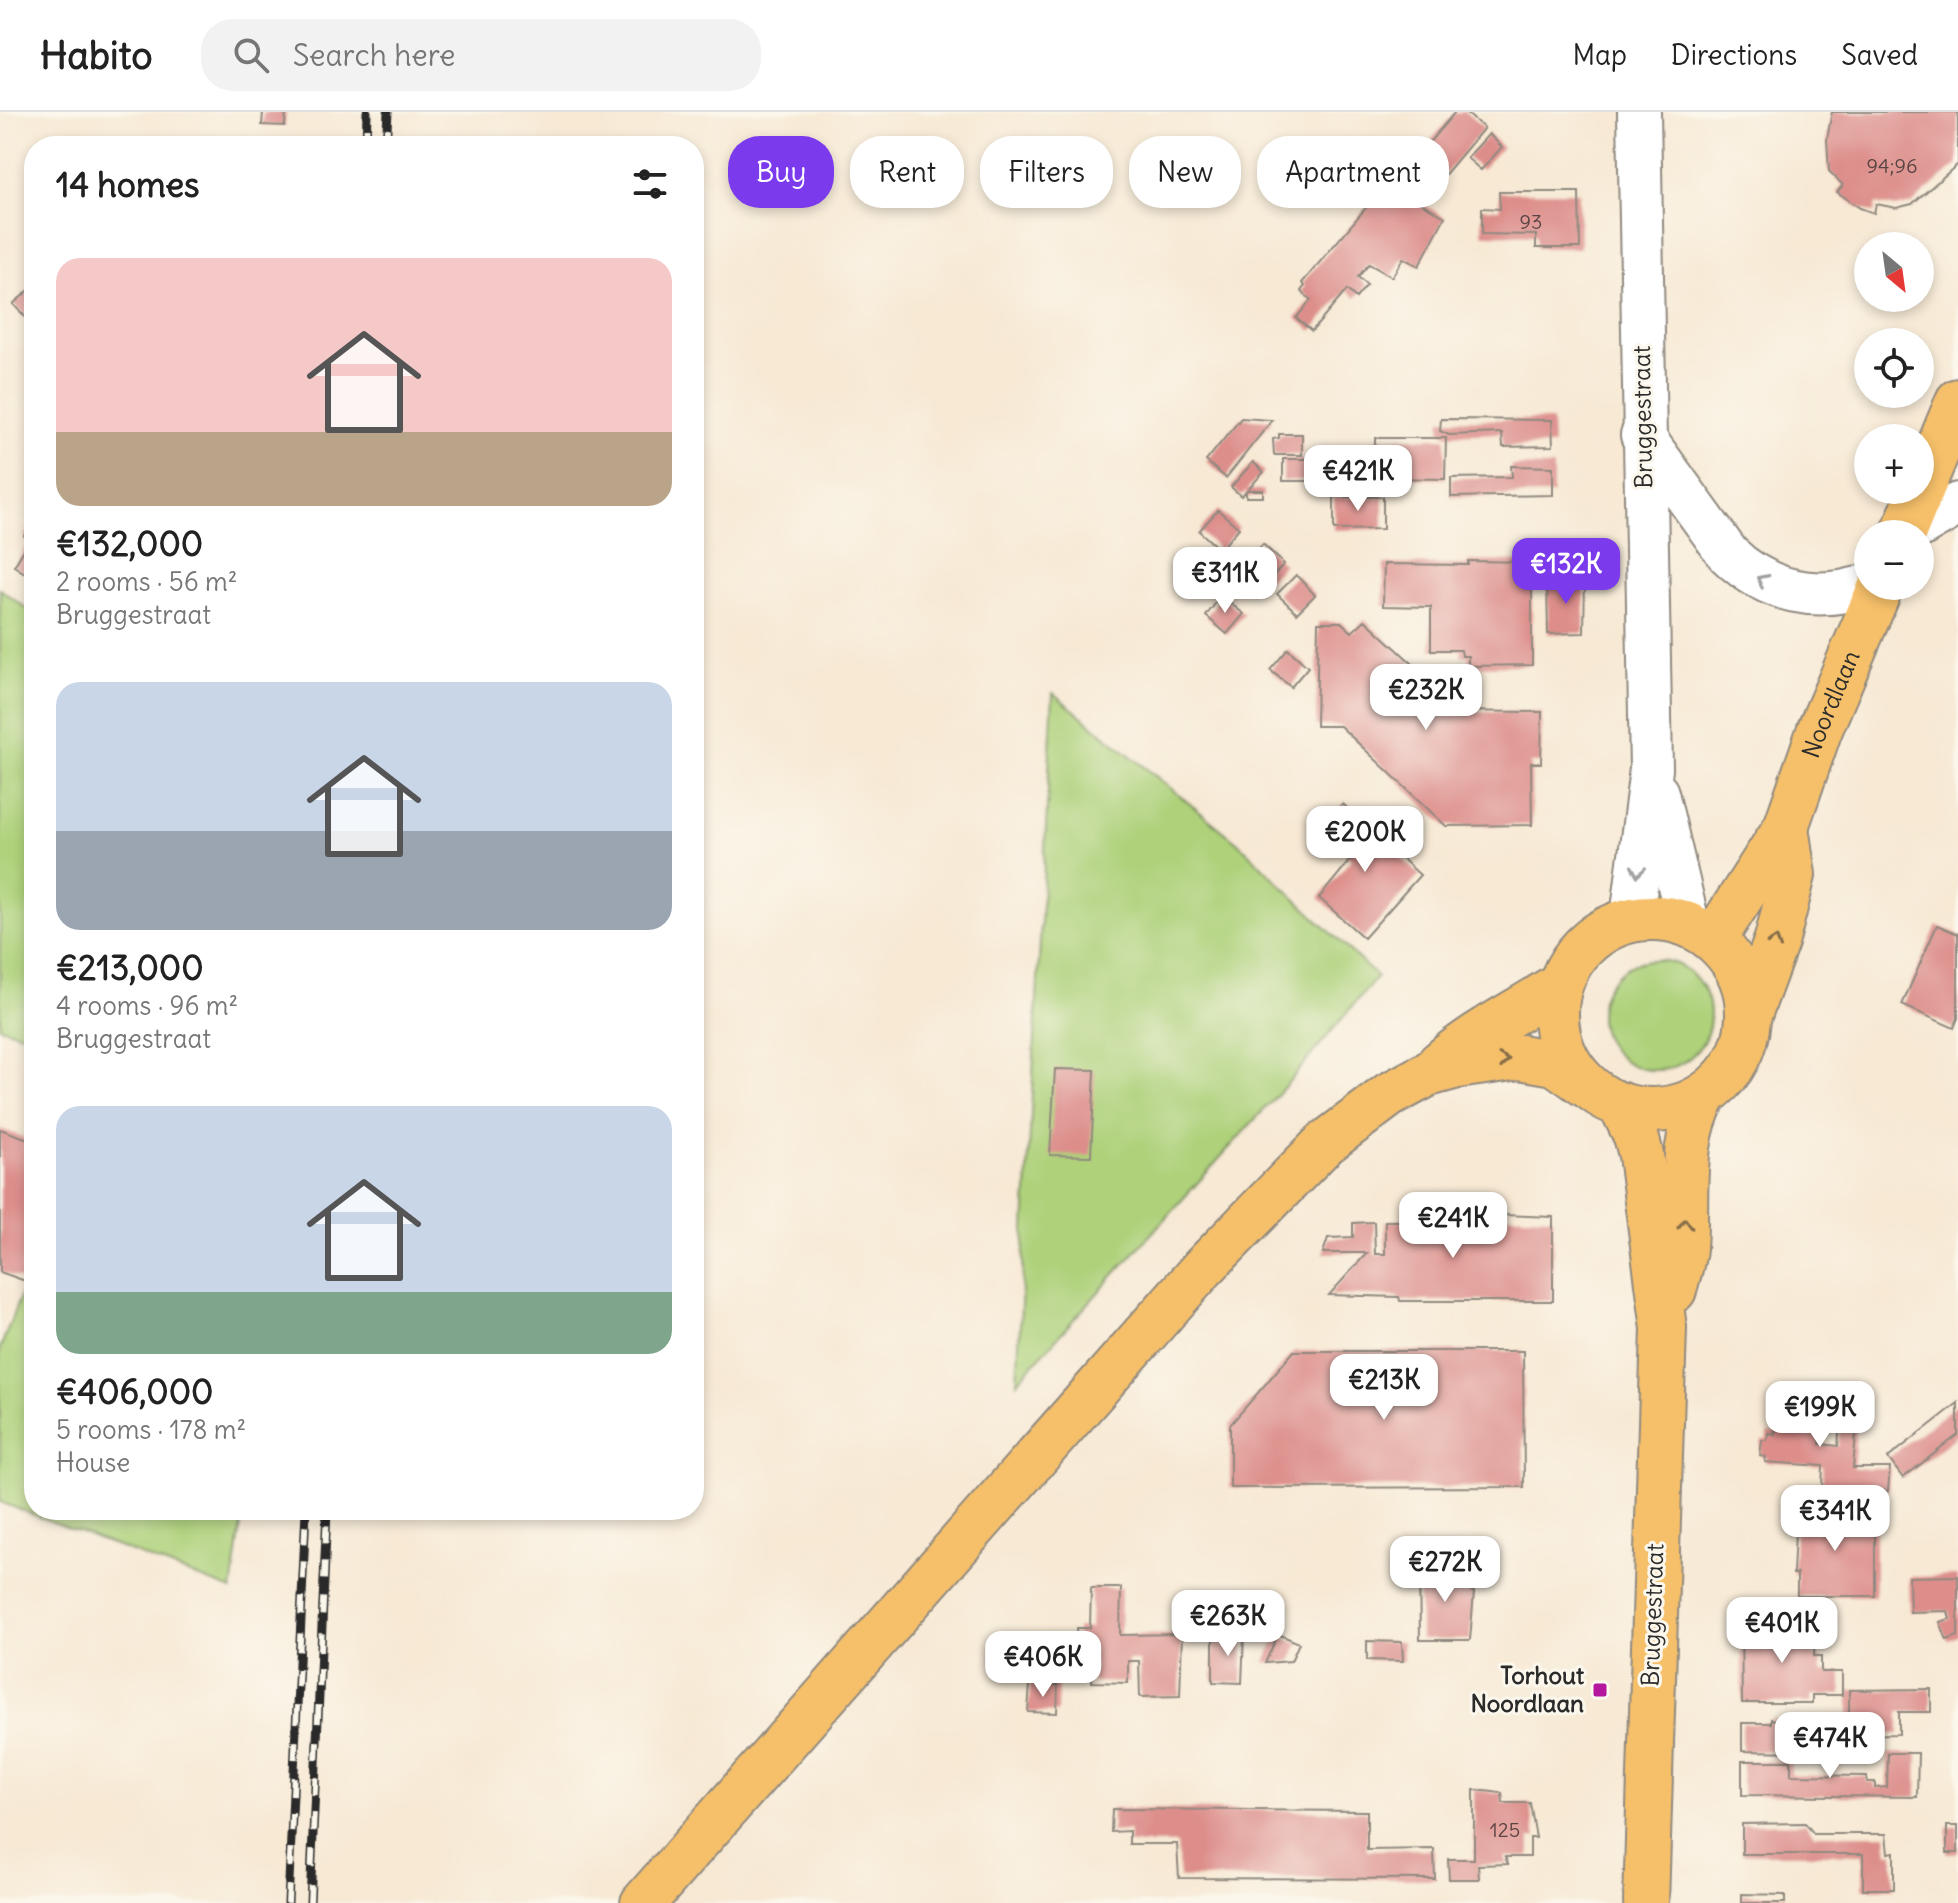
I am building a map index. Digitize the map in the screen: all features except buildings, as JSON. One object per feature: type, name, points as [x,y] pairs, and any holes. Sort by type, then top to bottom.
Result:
[{"type":"main road","points":[[1915,520],[1958,401]]},
{"type":"main road","points":[[1919,520],[1958,463]]},
{"type":"main road","name":"Noordlaan","points":[[1701,931],[1786,827],[1820,729],[1875,600]]},
{"type":"main road","name":"Noordlaan","points":[[1749,1015],[1777,939],[1793,875],[1786,827]]},
{"type":"main road","points":[[1428,1074],[1520,1057],[1555,1063],[1604,1095],[1650,1110],[1678,1107],[1705,1095],[1737,1061],[1749,1015],[1740,973],[1701,931],[1661,917],[1632,918],[1608,927],[1587,941],[1571,961],[1560,984],[1555,1011],[1558,1039],[1569,1064],[1604,1095]]},
{"type":"main road","points":[[643,1903],[1202,1269],[1324,1144],[1389,1095],[1428,1074],[1459,1046],[1513,1016],[1560,984]]},
{"type":"main road","name":"Bruggestraat","points":[[1604,1095],[1636,1136],[1641,1155],[1664,1328],[1646,1903]]},
{"type":"main road","name":"Bruggestraat","points":[[1664,1328],[1684,1251],[1686,1164],[1692,1118],[1705,1095]]},
{"type":"street","name":"Bruggestraat","points":[[1632,918],[1651,769],[1642,435],[1639,112]]},
{"type":"street","points":[[1642,435],[1728,554],[1744,569],[1785,591],[1807,595],[1854,587]]},
{"type":"street","points":[[1931,520],[1958,504]]},
{"type":"street","name":"Bruggestraat","points":[[1651,769],[1701,931]]},
{"type":"green space","points":[[0,589],[24,607],[24,1035],[0,1027]]},
{"type":"green space","points":[[1053,693],[1237,842],[1377,977],[1287,1084],[1017,1382]]},
{"type":"green space","points":[[1655,960],[1676,964],[1694,976],[1706,994],[1710,1015],[1706,1036],[1694,1054],[1676,1066],[1655,1070],[1634,1066],[1616,1054],[1604,1036],[1600,1015],[1604,994],[1616,976],[1634,964]]},
{"type":"green space","points":[[21,1294],[24,1295],[24,1511],[0,1502],[0,1349]]},
{"type":"green space","points":[[47,1520],[242,1520],[232,1590]]},
{"type":"railway","points":[[366,136],[367,112]]},
{"type":"railway","points":[[387,136],[388,112]]},
{"type":"railway","points":[[288,1903],[306,1520]]},
{"type":"railway","points":[[310,1903],[327,1520]]},
{"type":"place","name":"Torhout Noordlaan","points":[[1600,1690]]}]
